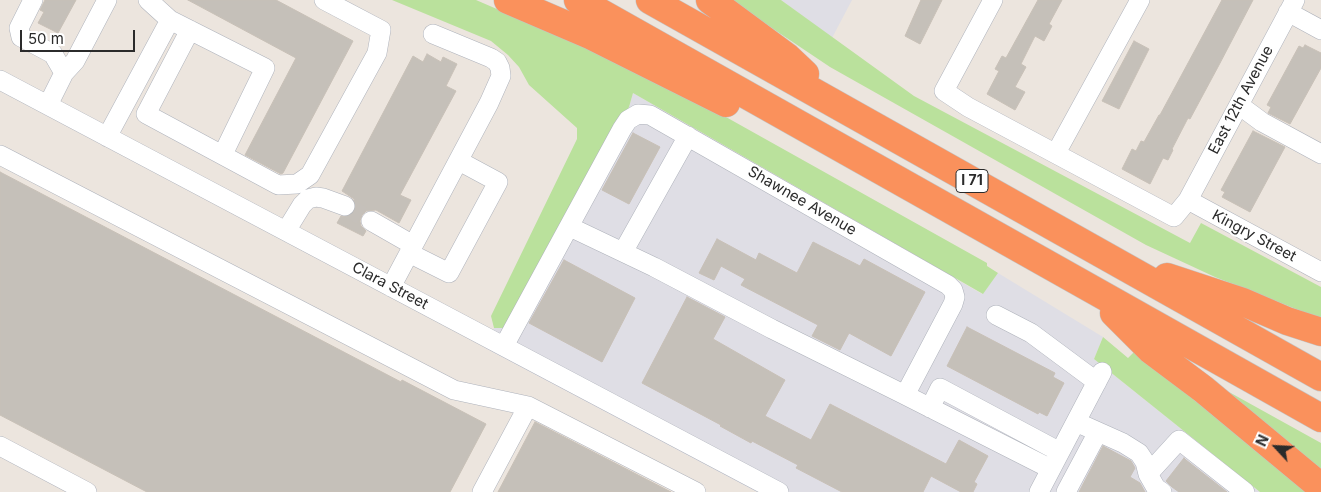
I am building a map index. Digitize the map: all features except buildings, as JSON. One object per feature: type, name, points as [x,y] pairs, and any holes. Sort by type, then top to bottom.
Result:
[{"type":"highway","points":[[508,0],[592,36],[740,110],[818,135]]},
{"type":"highway","name":"I 71","points":[[578,0],[1321,418]]},
{"type":"highway","name":"I 71","points":[[650,0],[1321,377]]},
{"type":"highway","points":[[710,0],[787,56],[834,103]]},
{"type":"highway","points":[[1109,258],[1243,302],[1287,321],[1321,332]]},
{"type":"highway","points":[[1090,289],[1151,350],[1203,389],[1321,486]]},
{"type":"street","points":[[40,0],[37,7],[30,8],[19,28],[21,37],[52,54],[69,67]]},
{"type":"street","points":[[48,105],[107,0]]},
{"type":"street","points":[[148,0],[170,20],[265,68],[223,154]]},
{"type":"street","points":[[190,30],[146,114],[278,185],[296,184],[310,175],[377,53],[381,30],[324,0]]},
{"type":"street","points":[[993,0],[944,91],[968,107],[1056,153],[1140,0]]},
{"type":"street","points":[[1291,6],[1321,30]]},
{"type":"street","name":"East 12th Avenue","points":[[1056,153],[1174,217],[1188,200],[1291,6]]},
{"type":"street","points":[[107,137],[170,20]]},
{"type":"street","points":[[391,287],[459,161],[501,76],[497,62],[491,58],[433,34]]},
{"type":"street","name":"Clara Street","points":[[0,80],[779,492]]},
{"type":"street","points":[[1239,105],[1262,122],[1321,154]]},
{"type":"street","name":"Shawnee Avenue","points":[[504,346],[622,129],[628,120],[638,114],[650,115],[954,290],[954,304],[905,395]]},
{"type":"street","points":[[623,252],[688,136]]},
{"type":"street","points":[[0,155],[454,390],[528,406],[696,492]]},
{"type":"street","points":[[371,221],[449,274],[498,182],[459,161]]},
{"type":"street","points":[[286,231],[302,204],[308,199],[322,198],[345,206]]},
{"type":"street","name":"Kingry Street","points":[[1188,200],[1321,272]]},
{"type":"street","points":[[570,227],[654,267],[772,330],[1051,469]]},
{"type":"street","points":[[996,315],[1031,333],[1100,377],[1039,492]]},
{"type":"street","points":[[930,408],[940,388],[1060,452]]},
{"type":"street","points":[[482,492],[528,406]]},
{"type":"street","points":[[1076,422],[1123,443],[1139,453],[1156,488],[1162,492]]},
{"type":"street","points":[[1066,492],[1098,432]]},
{"type":"street","points":[[1148,474],[1178,440],[1245,492]]},
{"type":"street","points":[[0,446],[87,492]]},
{"type":"shaded area","points":[[781,0],[852,0],[832,38]]},
{"type":"shaded area","points":[[633,93],[982,294],[998,273],[1103,337],[1094,359],[1260,492],[757,492],[485,348],[494,328],[504,328],[629,107]]},
{"type":"green space","points":[[392,0],[476,0],[617,61],[683,93],[987,263],[987,266],[998,273],[983,294],[633,93],[629,107],[504,328],[494,328],[491,316],[577,139],[577,128],[529,85],[519,67],[491,41]]},
{"type":"green space","points":[[730,0],[781,0],[914,96],[1190,243],[1201,223],[1321,287],[1321,319],[1215,277],[1146,245],[830,67]]},
{"type":"green space","points":[[1103,337],[1128,358],[1134,352],[1310,492],[1260,492],[1094,359]]},
{"type":"green space","points":[[1229,392],[1321,443],[1321,474],[1227,395]]},
{"type":"tunnel","points":[[345,206],[371,221]]}]
